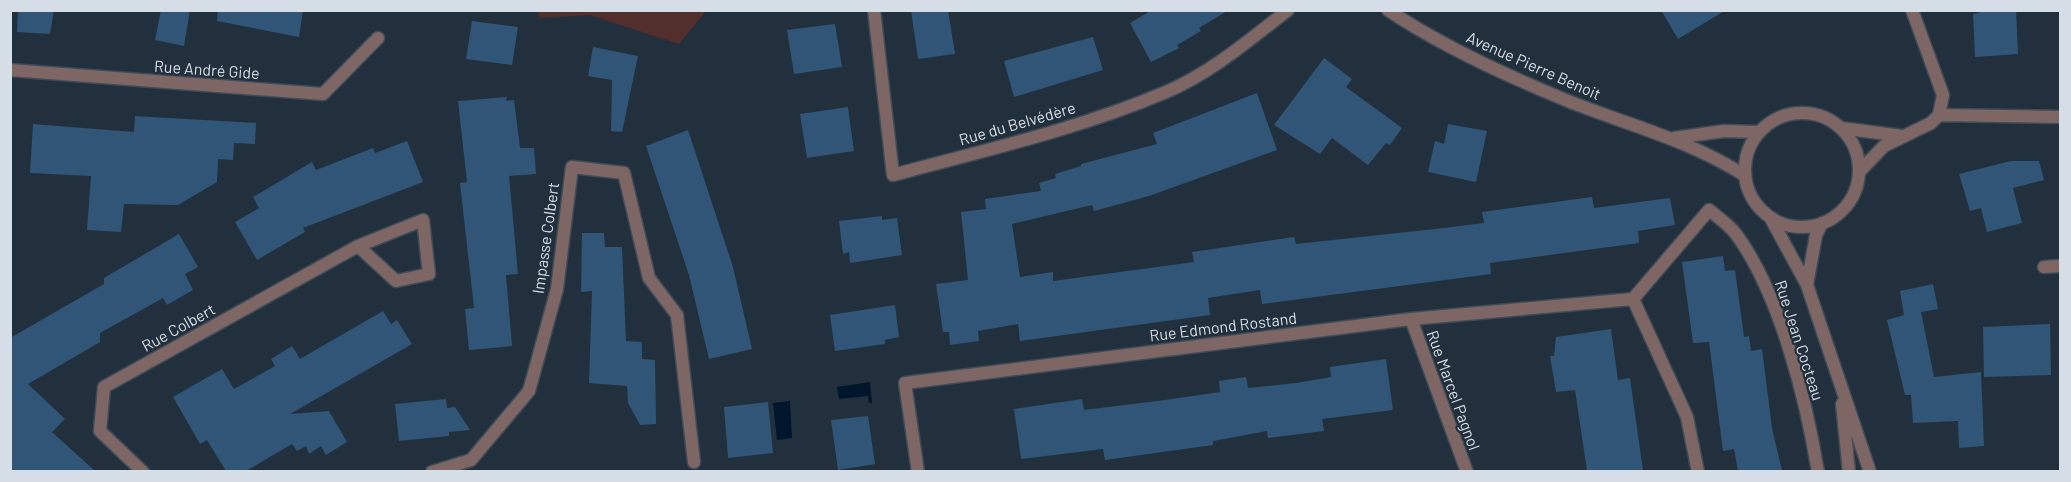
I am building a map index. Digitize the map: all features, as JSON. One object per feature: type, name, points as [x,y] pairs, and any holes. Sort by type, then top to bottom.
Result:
[{"type":"street","name":"Rue du Belvédère","points":[[874,10],[894,175],[1071,127],[1167,92],[1223,59],[1288,10]]},
{"type":"street","name":"Avenue Pierre Benoit","points":[[1388,10],[1477,60],[1568,101],[1673,138],[1718,158],[1744,175]]},
{"type":"street","points":[[1859,172],[1884,146],[1931,123],[1939,115],[1942,95],[1912,10]]},
{"type":"street","name":"Rue André Gide","points":[[10,70],[323,94],[378,38]]},
{"type":"street","points":[[1808,113],[1826,117],[1841,128],[1851,141],[1857,156],[1859,172],[1856,189],[1848,203],[1837,215],[1822,223],[1805,227],[1786,225],[1770,217],[1757,206],[1744,175],[1750,145],[1758,132],[1772,120],[1789,114],[1808,113]]},
{"type":"street","points":[[1939,115],[2061,117]]},
{"type":"street","points":[[1841,128],[1902,136]]},
{"type":"street","name":"Avenue Pierre Benoit","points":[[1673,138],[1724,131],[1758,132]]},
{"type":"street","name":"Impasse Colbert","points":[[432,471],[471,460],[529,391],[557,289],[572,167],[624,173],[649,279],[677,315],[694,462]]},
{"type":"street","name":"Rue Jean Cocteau","points":[[1633,299],[1709,210],[1735,233],[1762,276],[1791,356],[1818,471]]},
{"type":"street","points":[[1770,217],[1807,285],[1870,471]]},
{"type":"street","points":[[423,220],[429,274],[396,281],[358,246],[423,220]]},
{"type":"street","points":[[1807,285],[1816,235],[1822,223]]},
{"type":"street","name":"Rue Colbert","points":[[143,471],[100,431],[104,387],[358,246]]},
{"type":"street","points":[[2044,267],[2061,266]]},
{"type":"street","points":[[1633,299],[1687,417],[1698,471]]},
{"type":"street","name":"Rue Edmond Rostand","points":[[918,471],[905,383],[1411,319],[1633,299]]},
{"type":"street","name":"Rue Marcel Pagnol","points":[[1411,319],[1467,471]]},
{"type":"street","points":[[1839,382],[1849,471]]},
{"type":"shaded area","points":[[538,10],[706,11],[679,44],[590,15],[539,18]]},
{"type":"water","points":[[870,382],[872,403],[869,403],[868,396],[839,399],[837,387]]},
{"type":"water","points":[[790,401],[792,438],[777,440],[773,403]]},
{"type":"building","points":[[18,10],[54,10],[50,34],[17,32]]},
{"type":"building","points":[[161,10],[190,10],[184,46],[155,40]]},
{"type":"building","points":[[218,10],[303,10],[299,37],[217,21]]},
{"type":"building","points":[[911,10],[948,10],[955,54],[918,59]]},
{"type":"building","points":[[1152,10],[1229,10],[1199,28],[1201,31],[1177,45],[1179,48],[1151,62],[1130,23]]},
{"type":"building","points":[[1661,10],[1726,10],[1678,39]]},
{"type":"building","points":[[1978,10],[2016,10],[2018,54],[1975,57],[1973,14],[1979,13]]},
{"type":"building","points":[[472,21],[518,27],[512,65],[466,59]]},
{"type":"building","points":[[835,24],[842,67],[794,74],[787,30]]},
{"type":"building","points":[[1093,37],[1103,70],[1014,97],[1004,61]]},
{"type":"building","points":[[593,47],[638,56],[622,132],[611,131],[612,80],[588,76]]},
{"type":"building","points":[[1324,58],[1352,79],[1346,87],[1402,128],[1390,145],[1386,143],[1368,165],[1332,138],[1320,154],[1274,125]]},
{"type":"building","points":[[1257,93],[1277,150],[1149,196],[1094,211],[1092,205],[1012,224],[1020,277],[1053,272],[1053,281],[1194,262],[1192,252],[1294,237],[1296,244],[1484,223],[1482,212],[1592,197],[1594,208],[1670,198],[1675,225],[1638,231],[1639,243],[1490,263],[1491,274],[1262,304],[1260,290],[1208,298],[1210,315],[1020,341],[1018,324],[978,331],[979,341],[950,345],[949,332],[943,332],[936,284],[968,280],[961,212],[986,209],[985,199],[1041,191],[1039,183],[1056,178],[1055,174],[1081,166],[1081,164],[1157,144],[1153,133]]},
{"type":"building","points":[[507,97],[506,101],[514,100],[520,148],[534,148],[536,174],[509,176],[518,274],[506,275],[512,346],[469,350],[465,309],[474,308],[460,183],[467,182],[458,101]]},
{"type":"building","points":[[848,107],[854,151],[807,158],[800,114]]},
{"type":"building","points":[[135,116],[256,123],[255,144],[234,143],[233,160],[218,159],[217,182],[178,205],[124,204],[121,232],[87,230],[91,176],[30,173],[33,124],[134,132]]},
{"type":"building","points":[[1448,124],[1487,131],[1476,182],[1428,172],[1435,141],[1444,144]]},
{"type":"building","points":[[688,130],[733,267],[752,349],[709,359],[689,275],[646,146]]},
{"type":"building","points":[[407,141],[423,182],[303,228],[305,232],[257,260],[235,222],[259,208],[253,197],[312,162],[316,170],[373,148],[375,153]]},
{"type":"building","points":[[2011,161],[2039,161],[2044,180],[2013,188],[2022,223],[1987,232],[1981,208],[1970,211],[1959,174]]},
{"type":"building","points":[[882,216],[882,220],[897,218],[902,255],[850,263],[849,252],[843,254],[839,221]]},
{"type":"building","points":[[582,233],[604,233],[605,247],[622,247],[626,341],[642,342],[642,359],[655,360],[656,424],[640,425],[628,403],[627,386],[589,383],[592,291],[581,292]]},
{"type":"building","points":[[179,234],[198,267],[185,274],[193,290],[167,305],[163,298],[100,333],[100,342],[28,384],[65,419],[52,432],[95,471],[10,471],[10,338],[104,284],[104,278]]},
{"type":"building","points":[[1723,256],[1725,271],[1735,270],[1744,337],[1749,336],[1751,351],[1762,349],[1772,428],[1782,471],[1738,471],[1734,449],[1723,451],[1709,342],[1693,343],[1682,262]]},
{"type":"building","points":[[1933,284],[1938,309],[1921,312],[1934,377],[1981,372],[1984,446],[1959,448],[1958,421],[1913,423],[1911,395],[1905,395],[1887,320],[1904,315],[1900,291]]},
{"type":"building","points":[[895,305],[899,337],[885,340],[885,344],[835,351],[830,315]]},
{"type":"building","points":[[383,311],[391,324],[397,320],[412,344],[290,414],[329,411],[347,442],[326,455],[321,446],[309,454],[306,446],[297,451],[292,444],[246,471],[226,471],[207,440],[200,444],[173,397],[222,369],[234,389],[275,366],[271,359],[292,346],[300,359]]},
{"type":"building","points":[[2050,324],[2051,375],[1984,377],[1983,327]]},
{"type":"building","points":[[1611,329],[1618,380],[1630,378],[1643,471],[1587,471],[1575,390],[1556,392],[1550,356],[1554,356],[1556,337]]},
{"type":"building","points":[[1386,359],[1393,410],[1322,419],[1324,431],[1268,438],[1267,431],[1213,441],[1213,445],[1105,460],[1103,449],[1021,459],[1014,409],[1082,399],[1084,410],[1165,400],[1220,392],[1219,381],[1246,377],[1248,388],[1296,383],[1331,377],[1330,367]]},
{"type":"building","points":[[446,399],[447,408],[455,407],[470,430],[449,432],[449,436],[399,441],[395,404]]},
{"type":"building","points":[[768,402],[773,453],[728,458],[724,407]]},
{"type":"building","points":[[868,416],[875,464],[838,470],[831,420]]}]
